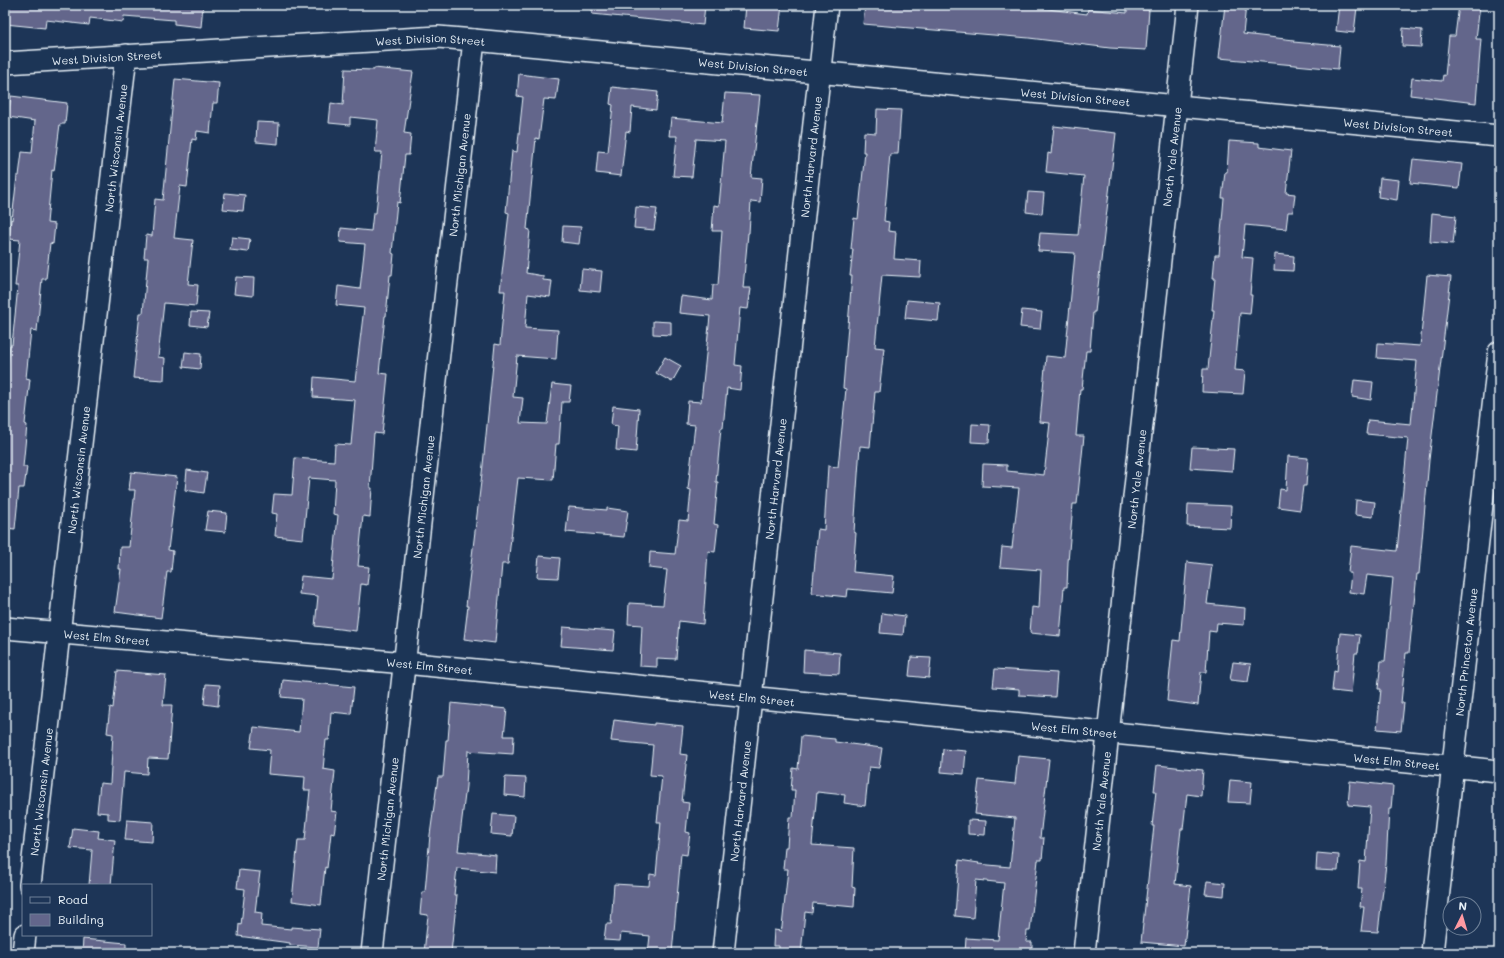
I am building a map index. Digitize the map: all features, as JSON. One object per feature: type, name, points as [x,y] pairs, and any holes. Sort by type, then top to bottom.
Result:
[{"type":"street","name":"North Harvard Avenue","points":[[723,953],[827,5]]},
{"type":"street","name":"North Yale Avenue","points":[[1084,953],[1188,5]]},
{"type":"street","name":"West Division Street","points":[[5,63],[438,38],[474,40],[1499,136]]},
{"type":"street","name":"North Michigan Avenue","points":[[372,953],[474,40]]},
{"type":"street","name":"North Wisconsin Avenue","points":[[30,884],[126,56]]},
{"type":"street","name":"North Princeton Avenue","points":[[1432,953],[1499,352]]},
{"type":"street","name":"West Elm Street","points":[[5,628],[405,663],[1499,771]]},
{"type":"street","points":[[23,953],[25,936]]},
{"type":"building","points":[[5,5],[203,5],[201,27],[174,24],[174,20],[124,16],[123,22],[90,18],[89,25],[46,20],[45,28],[5,24]]},
{"type":"building","points":[[592,5],[705,5],[703,25],[592,14]]},
{"type":"building","points":[[746,5],[782,5],[779,31],[744,28]]},
{"type":"building","points":[[865,5],[1032,5],[1032,7],[1087,14],[1088,9],[1127,13],[1127,9],[1149,10],[1146,50],[1110,48],[1029,38],[863,24]]},
{"type":"building","points":[[1225,5],[1246,5],[1243,34],[1294,40],[1293,42],[1340,46],[1338,69],[1219,58]]},
{"type":"building","points":[[1339,5],[1357,7],[1354,33],[1336,31]]},
{"type":"building","points":[[1459,5],[1480,5],[1476,39],[1481,39],[1476,103],[1410,95],[1412,78],[1442,81],[1443,75],[1445,76],[1449,36],[1455,36]]},
{"type":"building","points":[[1403,28],[1422,30],[1421,47],[1402,46]]},
{"type":"building","points":[[374,68],[413,72],[404,133],[411,134],[409,155],[405,155],[400,203],[397,202],[392,253],[394,254],[392,275],[390,275],[379,373],[388,374],[382,434],[374,433],[370,488],[372,488],[370,517],[363,516],[358,566],[369,567],[367,585],[361,584],[356,631],[315,626],[318,596],[299,594],[301,576],[332,579],[338,515],[333,514],[335,480],[309,478],[303,539],[275,536],[277,514],[272,513],[274,494],[292,495],[295,458],[334,461],[335,444],[351,445],[355,400],[313,397],[314,377],[355,381],[364,308],[336,305],[338,286],[360,289],[365,244],[340,242],[341,228],[371,231],[373,213],[376,213],[382,152],[375,152],[378,120],[350,117],[350,125],[329,123],[331,103],[343,105],[345,69],[374,70]]},
{"type":"building","points":[[519,74],[559,79],[556,100],[544,99],[539,139],[536,138],[527,229],[530,230],[526,273],[543,276],[543,280],[552,281],[550,297],[528,294],[525,328],[558,330],[556,359],[517,356],[513,397],[523,398],[520,423],[547,424],[552,384],[571,386],[569,402],[562,402],[559,444],[556,444],[553,480],[518,478],[508,564],[502,564],[495,643],[464,639],[468,606],[466,606],[483,465],[495,344],[500,345],[505,291],[500,291],[509,213],[506,212],[512,151],[517,152],[523,97],[517,96]]},
{"type":"building","points":[[175,79],[219,83],[217,103],[213,103],[210,133],[197,131],[196,140],[192,139],[187,187],[180,186],[174,238],[193,240],[188,284],[198,285],[196,306],[164,303],[158,357],[165,358],[164,380],[133,378],[140,313],[143,313],[148,258],[144,258],[146,235],[152,236],[155,199],[163,200]]},
{"type":"building","points":[[612,87],[658,92],[656,110],[632,107],[630,132],[626,131],[621,176],[596,173],[598,151],[608,152],[613,105],[610,104]]},
{"type":"building","points":[[725,93],[760,95],[751,177],[762,178],[760,202],[751,201],[743,288],[751,288],[748,309],[740,308],[735,365],[742,366],[740,390],[727,388],[723,428],[721,428],[716,482],[718,482],[714,524],[718,525],[715,552],[708,551],[703,624],[679,621],[676,659],[657,658],[657,667],[640,666],[642,625],[628,624],[629,603],[663,605],[667,570],[649,568],[650,552],[675,554],[679,520],[688,521],[691,490],[688,489],[695,425],[686,424],[688,401],[701,402],[710,316],[679,313],[681,296],[712,300],[713,285],[718,285],[722,231],[712,231],[714,205],[719,206],[725,141],[696,139],[692,177],[673,176],[677,136],[669,136],[671,118],[722,123]]},
{"type":"building","points":[[11,96],[67,103],[65,124],[60,124],[54,171],[52,170],[47,223],[55,224],[53,244],[50,243],[46,279],[42,279],[37,331],[31,330],[26,378],[30,379],[25,424],[27,425],[23,467],[27,467],[24,488],[19,488],[15,529],[5,528],[5,376],[10,345],[12,345],[18,286],[15,286],[20,240],[9,239],[17,176],[19,176],[22,152],[32,153],[35,121],[8,117]]},
{"type":"building","points":[[877,109],[901,110],[898,154],[890,154],[884,221],[889,222],[888,231],[896,232],[894,259],[921,261],[920,277],[882,275],[875,347],[884,348],[879,392],[875,392],[870,447],[860,446],[854,532],[856,533],[853,572],[894,576],[892,593],[848,589],[847,597],[812,593],[818,529],[824,530],[828,466],[838,467],[846,389],[843,388],[852,276],[850,276],[853,249],[851,249],[854,218],[858,219],[865,152],[863,152],[864,132],[876,133]]},
{"type":"building","points":[[257,122],[279,123],[278,144],[256,142]]},
{"type":"building","points":[[1054,126],[1116,133],[1095,312],[1093,312],[1090,351],[1086,351],[1082,389],[1080,389],[1076,436],[1084,436],[1077,504],[1073,504],[1067,587],[1064,587],[1060,636],[1030,633],[1032,607],[1039,608],[1041,570],[1000,567],[1002,547],[1012,548],[1019,488],[982,486],[983,464],[1007,465],[1007,471],[1044,475],[1050,423],[1040,422],[1046,356],[1065,358],[1075,253],[1038,251],[1040,233],[1078,235],[1084,176],[1046,172],[1048,153],[1051,154]]},
{"type":"building","points":[[1229,141],[1259,143],[1259,147],[1291,151],[1286,193],[1295,194],[1293,212],[1288,212],[1286,229],[1245,225],[1242,257],[1253,258],[1250,314],[1240,313],[1235,370],[1245,371],[1243,394],[1202,392],[1203,369],[1208,369],[1214,310],[1212,310],[1215,278],[1213,278],[1215,255],[1219,255],[1224,198],[1222,198],[1225,172],[1227,172]]},
{"type":"building","points":[[1413,159],[1462,164],[1459,188],[1410,183]]},
{"type":"building","points":[[1380,178],[1399,180],[1397,200],[1378,197]]},
{"type":"building","points":[[1028,192],[1044,193],[1042,214],[1026,212]]},
{"type":"building","points":[[225,193],[245,195],[243,211],[223,209]]},
{"type":"building","points":[[636,207],[657,209],[654,230],[634,228]]},
{"type":"building","points":[[1432,213],[1456,216],[1453,244],[1430,242]]},
{"type":"building","points":[[563,226],[581,227],[579,244],[562,242]]},
{"type":"building","points":[[232,237],[250,239],[248,252],[230,250]]},
{"type":"building","points":[[1275,254],[1294,256],[1293,271],[1274,270]]},
{"type":"building","points":[[582,269],[602,271],[600,292],[580,290]]},
{"type":"building","points":[[1427,275],[1451,277],[1429,460],[1419,574],[1417,574],[1409,653],[1406,653],[1401,703],[1404,703],[1401,731],[1377,729],[1381,689],[1378,689],[1381,661],[1385,661],[1393,578],[1367,575],[1364,594],[1349,592],[1351,573],[1348,573],[1351,546],[1397,551],[1408,438],[1366,434],[1368,420],[1411,424],[1417,361],[1377,358],[1378,343],[1420,346]]},
{"type":"building","points":[[236,277],[254,278],[253,296],[234,294]]},
{"type":"building","points":[[907,300],[940,303],[938,321],[905,318]]},
{"type":"building","points":[[1022,310],[1042,312],[1040,329],[1020,327]]},
{"type":"building","points":[[191,312],[209,313],[207,327],[190,325]]},
{"type":"building","points":[[653,321],[671,322],[671,335],[653,334]]},
{"type":"building","points":[[185,352],[201,354],[200,369],[183,367]]},
{"type":"building","points":[[665,357],[681,366],[672,382],[656,373]]},
{"type":"building","points":[[1354,380],[1373,382],[1371,400],[1352,397]]},
{"type":"building","points":[[613,406],[639,409],[636,452],[616,450],[618,426],[611,425]]},
{"type":"building","points":[[972,424],[990,425],[989,443],[971,442]]},
{"type":"building","points":[[1192,447],[1234,449],[1232,471],[1190,468]]},
{"type":"building","points":[[1288,456],[1308,458],[1306,486],[1303,486],[1300,510],[1278,507],[1280,489],[1286,490]]},
{"type":"building","points":[[187,470],[207,473],[204,493],[185,490]]},
{"type":"building","points":[[131,472],[177,477],[168,550],[173,551],[171,572],[167,572],[161,618],[115,612],[121,569],[119,569],[120,547],[129,547],[135,490],[129,490]]},
{"type":"building","points":[[1356,500],[1375,502],[1373,517],[1355,515]]},
{"type":"building","points":[[1188,504],[1231,506],[1230,528],[1187,526]]},
{"type":"building","points":[[569,507],[607,510],[607,508],[628,511],[624,537],[566,532]]},
{"type":"building","points":[[208,511],[227,513],[225,532],[205,530]]},
{"type":"building","points":[[539,556],[560,558],[558,578],[537,577]]},
{"type":"building","points":[[1187,562],[1212,565],[1207,604],[1245,608],[1244,625],[1217,623],[1216,632],[1209,631],[1206,672],[1201,672],[1198,705],[1167,701],[1173,640],[1180,641]]},
{"type":"building","points":[[882,613],[905,616],[903,635],[880,633]]},
{"type":"building","points":[[563,627],[615,631],[613,650],[561,646]]},
{"type":"building","points":[[1340,633],[1360,635],[1358,653],[1355,653],[1351,693],[1332,691],[1334,671],[1337,672]]},
{"type":"building","points":[[804,650],[840,653],[839,674],[803,672]]},
{"type":"building","points":[[911,657],[931,658],[929,678],[909,676]]},
{"type":"building","points":[[1233,662],[1251,664],[1248,682],[1230,680]]},
{"type":"building","points":[[995,669],[1057,673],[1055,697],[1019,695],[1019,689],[993,687]]},
{"type":"building","points":[[117,671],[166,675],[163,705],[172,705],[168,759],[148,758],[147,774],[124,772],[120,820],[108,819],[108,813],[97,812],[100,783],[110,784],[113,734],[107,733],[110,707],[113,708]]},
{"type":"building","points":[[283,680],[354,687],[351,714],[331,712],[329,740],[326,740],[323,769],[335,771],[331,811],[337,812],[334,834],[331,833],[327,868],[325,867],[321,905],[292,901],[298,840],[305,840],[310,790],[304,790],[305,777],[268,774],[270,750],[251,748],[254,727],[299,732],[302,699],[281,697]]},
{"type":"building","points":[[206,684],[220,685],[218,706],[204,704]]},
{"type":"building","points":[[451,703],[507,709],[504,736],[514,736],[513,754],[468,751],[466,786],[458,851],[496,855],[495,872],[457,868],[454,895],[457,895],[451,953],[424,953],[428,915],[420,914],[422,892],[425,892],[430,835],[438,777],[443,777]]},
{"type":"building","points":[[614,720],[654,725],[654,723],[683,726],[680,754],[687,755],[682,802],[689,803],[686,832],[690,833],[687,855],[681,854],[672,953],[648,953],[650,936],[621,933],[620,941],[604,940],[606,924],[611,924],[614,884],[649,886],[650,874],[656,875],[661,822],[657,822],[662,776],[650,775],[653,745],[611,741]]},
{"type":"building","points":[[801,736],[835,739],[835,742],[882,748],[879,768],[869,767],[865,806],[844,803],[845,795],[817,792],[812,845],[854,848],[852,887],[855,888],[854,907],[813,903],[812,913],[805,912],[801,953],[796,953],[779,951],[779,946],[773,946],[774,930],[781,931],[782,927],[788,869],[783,869],[785,847],[787,847],[789,817],[793,817],[795,790],[791,790],[793,768],[798,769]]},
{"type":"building","points":[[943,749],[966,751],[964,774],[941,772]]},
{"type":"building","points":[[1018,756],[1049,759],[1040,838],[1044,838],[1042,860],[1038,860],[1030,931],[1027,931],[1026,942],[1032,942],[1032,953],[965,953],[966,938],[998,940],[1004,883],[976,880],[973,918],[955,916],[959,860],[979,863],[978,864],[1010,867],[1015,818],[975,814],[979,780],[1015,784]]},
{"type":"building","points":[[1157,765],[1203,770],[1201,796],[1187,794],[1183,829],[1181,829],[1175,884],[1191,886],[1184,946],[1141,942],[1154,826],[1152,826]]},
{"type":"building","points":[[505,777],[526,778],[525,797],[504,795]]},
{"type":"building","points":[[1230,780],[1252,782],[1250,803],[1228,802]]},
{"type":"building","points":[[1350,781],[1393,786],[1391,809],[1389,809],[1386,864],[1378,932],[1361,931],[1364,907],[1360,907],[1362,889],[1358,889],[1360,861],[1366,862],[1370,807],[1348,805]]},
{"type":"building","points":[[493,814],[514,816],[512,836],[491,834]]},
{"type":"building","points":[[127,820],[153,822],[152,842],[125,840]]},
{"type":"building","points":[[968,820],[986,821],[985,835],[968,834]]},
{"type":"building","points":[[73,828],[99,831],[98,838],[115,840],[111,884],[89,884],[92,850],[70,848]]},
{"type":"building","points":[[1317,853],[1339,855],[1338,871],[1316,870]]},
{"type":"building","points":[[239,870],[260,872],[255,912],[262,913],[261,926],[291,929],[291,927],[320,929],[318,947],[290,945],[290,943],[238,936],[239,924],[241,925],[245,889],[237,888]]},
{"type":"building","points":[[1207,881],[1225,883],[1224,896],[1205,894]]},
{"type":"building","points":[[83,939],[126,943],[126,953],[82,953]]}]
